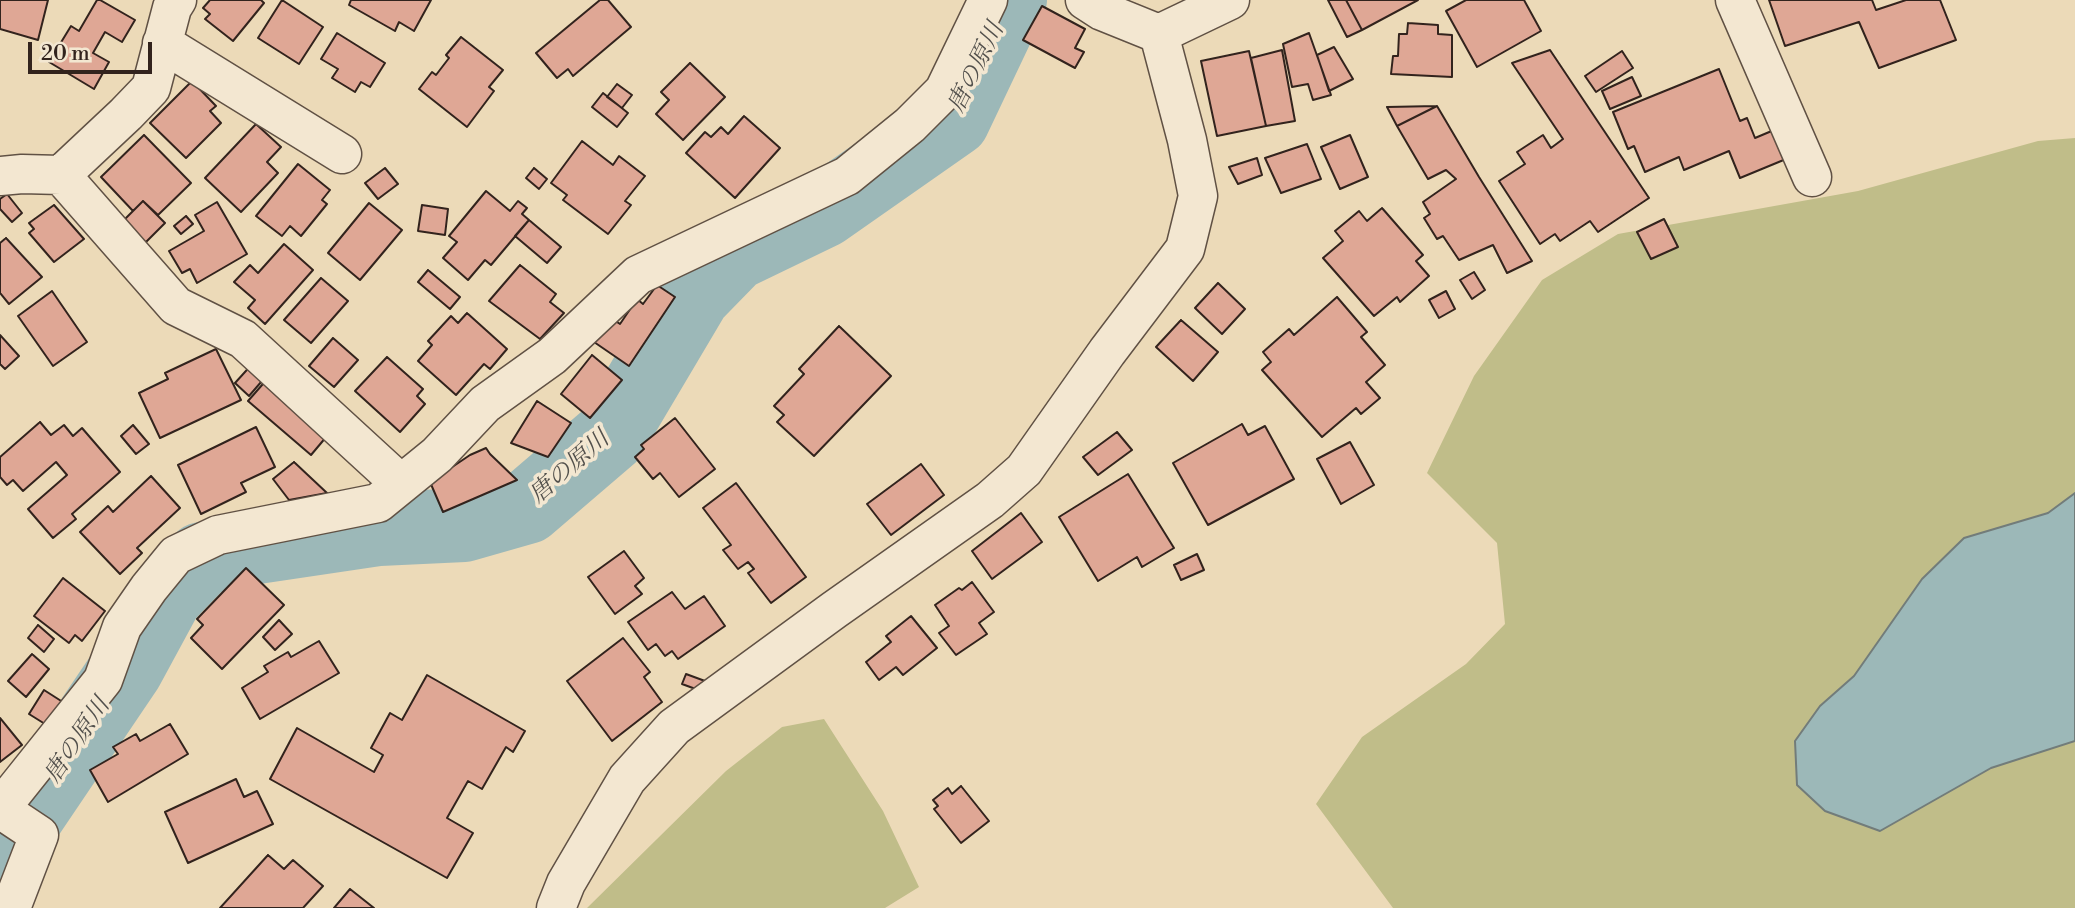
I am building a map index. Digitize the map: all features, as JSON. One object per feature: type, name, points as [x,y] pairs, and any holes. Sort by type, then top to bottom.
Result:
[{"type":"street","points":[[61,176],[151,88],[172,8],[177,0]]},
{"type":"street","points":[[11,908],[39,835],[0,809],[103,680],[122,627],[176,555],[218,535],[378,503],[437,455],[485,404],[552,356],[638,275],[847,176],[910,125],[944,91],[988,0]]},
{"type":"street","points":[[1085,0],[1102,11],[1159,34],[1230,0]]},
{"type":"street","points":[[1735,0],[1812,177]]},
{"type":"street","points":[[556,908],[566,883],[627,779],[674,727],[990,500],[1024,470],[1107,352],[1185,249],[1198,196],[1187,140],[1159,34]]},
{"type":"street","points":[[162,43],[342,154]]},
{"type":"street","points":[[0,176],[61,176],[176,306],[243,339],[401,484]]},
{"type":"shaded area","points":[[2075,138],[2075,493],[2048,513],[1964,538],[1854,676],[1820,706],[1795,741],[1797,785],[1825,811],[1880,831],[1991,768],[2075,741],[2075,908],[1393,908],[1316,804],[1362,737],[1466,664],[1505,624],[1497,543],[1427,473],[1474,376],[1542,280],[1618,234],[1858,191],[2038,141]]},
{"type":"shaded area","points":[[824,719],[883,811],[919,887],[885,908],[587,908],[726,771],[782,727]]},
{"type":"water","points":[[2075,493],[2075,741],[1991,768],[1880,831],[1825,811],[1797,785],[1795,741],[1820,706],[1854,676],[1922,579],[1964,538],[2048,513]]},
{"type":"building","points":[[0,0],[48,0],[38,40],[0,29]]},
{"type":"building","points":[[97,0],[135,20],[122,42],[105,32],[93,53],[109,62],[94,89],[49,62],[71,26],[79,31]]},
{"type":"building","points":[[210,0],[261,0],[264,3],[233,41],[205,19],[210,14],[203,8]]},
{"type":"building","points":[[282,0],[323,27],[299,64],[258,38]]},
{"type":"building","points":[[351,0],[431,0],[414,31],[399,22],[395,31],[349,5]]},
{"type":"building","points":[[600,0],[608,0],[631,27],[573,76],[568,69],[557,78],[536,53]]},
{"type":"building","points":[[1328,0],[1346,0],[1362,30],[1347,37]]},
{"type":"building","points":[[1346,0],[1418,0],[1362,30]]},
{"type":"building","points":[[1466,0],[1524,0],[1541,31],[1477,67],[1446,11]]},
{"type":"building","points":[[1769,0],[1872,0],[1876,10],[1906,0],[1940,0],[1956,40],[1879,68],[1859,22],[1785,46]]},
{"type":"building","points":[[1042,6],[1085,29],[1075,48],[1084,52],[1075,68],[1023,40]]},
{"type":"building","points":[[1408,23],[1438,25],[1438,34],[1452,35],[1452,77],[1391,74],[1393,56],[1398,56],[1399,34],[1407,34]]},
{"type":"building","points":[[337,33],[385,63],[370,87],[361,82],[355,92],[332,78],[338,69],[321,59]]},
{"type":"building","points":[[1309,33],[1331,95],[1313,100],[1308,84],[1292,87],[1283,44]]},
{"type":"building","points":[[461,37],[503,70],[489,87],[494,91],[467,127],[419,89],[432,72],[436,75],[449,58],[446,55]]},
{"type":"building","points":[[1334,47],[1353,79],[1329,91],[1317,55]]},
{"type":"building","points":[[1282,50],[1295,121],[1266,126],[1251,58]]},
{"type":"building","points":[[1550,50],[1649,198],[1598,232],[1590,221],[1560,241],[1555,234],[1540,244],[1499,181],[1525,164],[1517,152],[1543,135],[1551,148],[1563,139],[1512,63]]},
{"type":"building","points":[[1249,51],[1266,126],[1217,136],[1201,61]]},
{"type":"building","points":[[1622,51],[1633,68],[1596,92],[1585,76]]},
{"type":"building","points":[[690,63],[725,97],[683,140],[656,114],[669,100],[661,92]]},
{"type":"building","points":[[1719,69],[1740,121],[1747,118],[1755,138],[1774,130],[1786,159],[1740,178],[1729,151],[1684,170],[1679,157],[1645,172],[1634,146],[1628,149],[1613,112]]},
{"type":"building","points":[[1632,77],[1641,96],[1610,109],[1602,91]]},
{"type":"building","points":[[192,81],[216,106],[210,111],[221,123],[186,158],[150,123]]},
{"type":"building","points":[[617,84],[632,95],[622,108],[607,97]]},
{"type":"building","points":[[603,93],[628,113],[617,127],[592,107]]},
{"type":"building","points":[[1437,106],[1532,261],[1507,273],[1493,245],[1459,260],[1443,236],[1437,239],[1424,218],[1430,214],[1423,202],[1456,179],[1446,170],[1428,179],[1397,126]]},
{"type":"building","points":[[1437,106],[1397,126],[1387,107]]},
{"type":"building","points":[[744,116],[780,148],[735,198],[686,153],[705,132],[711,137],[721,127],[728,134]]},
{"type":"building","points":[[256,124],[281,147],[267,162],[278,173],[241,212],[205,178]]},
{"type":"building","points":[[144,135],[191,183],[158,215],[143,201],[133,211],[101,177]]},
{"type":"building","points":[[1350,135],[1368,177],[1340,189],[1321,147]]},
{"type":"building","points":[[582,141],[613,165],[619,156],[645,176],[625,201],[631,205],[608,234],[563,200],[567,195],[551,183]]},
{"type":"building","points":[[1307,144],[1321,179],[1281,193],[1265,158]]},
{"type":"building","points":[[1257,158],[1262,175],[1238,184],[1229,167]]},
{"type":"building","points":[[298,164],[330,190],[322,200],[327,204],[301,236],[290,226],[282,236],[256,216]]},
{"type":"building","points":[[385,168],[398,184],[378,199],[365,183]]},
{"type":"building","points":[[534,168],[547,179],[539,189],[526,178]]},
{"type":"building","points":[[486,191],[510,211],[518,201],[527,208],[522,214],[529,220],[491,265],[485,260],[468,280],[443,258],[457,242],[449,236]]},
{"type":"building","points":[[7,194],[22,213],[12,222],[0,209],[0,199]]},
{"type":"building","points":[[143,201],[165,223],[142,246],[120,224]]},
{"type":"building","points":[[217,202],[247,254],[197,283],[190,269],[182,273],[169,251],[204,231],[195,215]]},
{"type":"building","points":[[369,203],[402,230],[360,280],[328,253]]},
{"type":"building","points":[[54,205],[84,239],[54,262],[29,233],[34,229],[29,223]]},
{"type":"building","points":[[422,205],[448,209],[445,235],[418,231]]},
{"type":"building","points":[[1382,208],[1423,255],[1416,261],[1429,276],[1400,302],[1397,297],[1374,316],[1323,258],[1343,241],[1335,231],[1359,211],[1367,221]]},
{"type":"building","points":[[186,216],[193,224],[181,234],[174,226]]},
{"type":"building","points":[[1664,219],[1678,247],[1651,259],[1637,232]]},
{"type":"building","points":[[529,220],[561,247],[547,263],[515,236]]},
{"type":"building","points":[[6,238],[42,277],[9,304],[0,293],[0,243]]},
{"type":"building","points":[[284,244],[313,270],[265,324],[248,308],[255,300],[234,282],[250,265],[258,273]]},
{"type":"building","points":[[520,265],[556,294],[550,302],[564,313],[540,339],[489,301]]},
{"type":"building","points":[[428,270],[460,297],[450,309],[418,282]]},
{"type":"building","points":[[1474,272],[1485,290],[1472,299],[1460,280]]},
{"type":"building","points":[[321,278],[348,301],[311,343],[284,320]]},
{"type":"building","points":[[1218,283],[1245,309],[1222,334],[1195,308]]},
{"type":"building","points":[[657,285],[675,297],[629,366],[594,342],[611,318],[620,324],[637,299],[643,304]]},
{"type":"building","points":[[52,291],[87,342],[53,366],[18,316]]},
{"type":"building","points":[[1446,291],[1455,309],[1439,318],[1429,300]]},
{"type":"building","points":[[1337,297],[1367,332],[1361,337],[1385,365],[1366,382],[1380,398],[1361,414],[1356,408],[1322,437],[1262,370],[1271,362],[1263,352],[1289,329],[1294,335]]},
{"type":"building","points":[[467,313],[507,349],[490,369],[484,364],[456,395],[418,361],[432,345],[428,341],[451,316],[458,323]]},
{"type":"building","points":[[1181,320],[1218,352],[1193,381],[1156,347]]},
{"type":"building","points":[[839,326],[891,376],[814,456],[777,422],[784,415],[774,406],[804,374],[799,369]]},
{"type":"building","points":[[0,335],[19,356],[5,369],[0,364]]},
{"type":"building","points":[[333,338],[358,360],[334,387],[309,366]]},
{"type":"building","points":[[216,349],[241,400],[160,438],[139,393],[168,379],[165,373]]},
{"type":"building","points":[[592,355],[622,380],[590,418],[561,394]]},
{"type":"building","points":[[387,357],[423,389],[417,396],[425,404],[400,432],[355,391]]},
{"type":"building","points":[[254,362],[268,374],[249,396],[235,383]]},
{"type":"building","points":[[269,377],[332,430],[311,455],[248,401]]},
{"type":"building","points":[[537,401],[571,423],[548,457],[511,443]]},
{"type":"building","points":[[675,418],[715,469],[679,497],[660,473],[653,479],[635,457],[644,449],[641,445]]},
{"type":"building","points":[[40,422],[51,435],[64,425],[73,436],[82,428],[120,472],[72,514],[76,519],[53,538],[28,509],[67,475],[56,462],[23,491],[13,480],[7,485],[0,477],[0,457]]},
{"type":"building","points":[[1242,424],[1248,435],[1265,426],[1294,479],[1208,525],[1173,463]]},
{"type":"building","points":[[133,425],[149,444],[136,454],[121,436]]},
{"type":"building","points":[[256,427],[275,467],[241,483],[246,492],[201,514],[178,465]]},
{"type":"building","points":[[1117,432],[1132,450],[1098,475],[1083,457]]},
{"type":"building","points":[[1350,442],[1374,485],[1341,504],[1317,459]]},
{"type":"building","points":[[486,448],[517,480],[443,512],[430,482],[470,455]]},
{"type":"building","points":[[294,462],[327,493],[289,500],[273,479]]},
{"type":"building","points":[[921,464],[944,495],[891,535],[867,504]]},
{"type":"building","points":[[1128,474],[1174,548],[1142,567],[1137,557],[1098,581],[1059,517]]},
{"type":"building","points":[[151,476],[180,508],[137,548],[142,553],[120,574],[80,532],[108,506],[113,512]]},
{"type":"building","points":[[736,483],[806,577],[771,603],[748,573],[754,569],[748,562],[738,569],[723,550],[731,545],[703,508]]},
{"type":"building","points":[[1021,513],[1042,542],[992,579],[972,551]]},
{"type":"building","points":[[624,551],[644,578],[635,586],[642,594],[615,614],[588,577]]},
{"type":"building","points":[[1197,554],[1204,570],[1181,580],[1174,565]]},
{"type":"building","points":[[246,568],[284,605],[222,669],[191,638],[203,625],[197,619]]},
{"type":"building","points":[[63,578],[105,611],[82,641],[75,635],[69,643],[34,616]]},
{"type":"building","points":[[972,582],[994,612],[979,623],[987,634],[956,655],[939,633],[949,626],[935,605]]},
{"type":"building","points":[[672,592],[685,609],[704,596],[725,626],[678,659],[672,651],[665,656],[656,644],[648,650],[628,622]]},
{"type":"building","points":[[911,616],[937,648],[903,675],[896,667],[879,680],[866,662],[891,642],[886,636]]},
{"type":"building","points":[[279,620],[292,634],[275,650],[263,637]]},
{"type":"building","points":[[38,625],[54,639],[44,652],[28,638]]},
{"type":"building","points":[[623,638],[650,672],[644,677],[662,702],[612,741],[567,681]]},
{"type":"building","points":[[319,641],[339,673],[260,719],[242,688],[268,672],[264,666],[288,652],[291,657]]},
{"type":"building","points":[[32,654],[49,669],[26,697],[8,681]]},
{"type":"building","points":[[686,674],[705,681],[701,691],[682,684]]},
{"type":"building","points":[[427,675],[525,731],[513,752],[506,747],[482,789],[468,781],[447,818],[473,833],[447,878],[270,779],[297,728],[374,772],[383,755],[371,748],[390,713],[402,720]]},
{"type":"building","points":[[44,690],[69,706],[53,729],[29,714]]},
{"type":"building","points":[[0,718],[22,745],[0,762]]},
{"type":"building","points":[[170,724],[188,754],[108,802],[90,770],[118,754],[113,747],[136,734],[140,741]]},
{"type":"building","points":[[236,779],[244,797],[257,791],[273,824],[188,863],[165,812]]},
{"type":"building","points":[[961,786],[989,821],[961,843],[934,809],[938,806],[933,800],[948,788],[952,794]]},
{"type":"building","points":[[268,855],[284,869],[293,860],[323,886],[303,908],[220,908]]},
{"type":"building","points":[[350,889],[374,908],[334,908]]},
{"type":"waterway","name":"唐の原川","points":[[0,856],[127,668],[166,596],[202,559],[251,548],[379,529],[464,525],[527,507],[611,435],[694,295],[734,254],[823,211],[953,120],[1010,0]]}]
